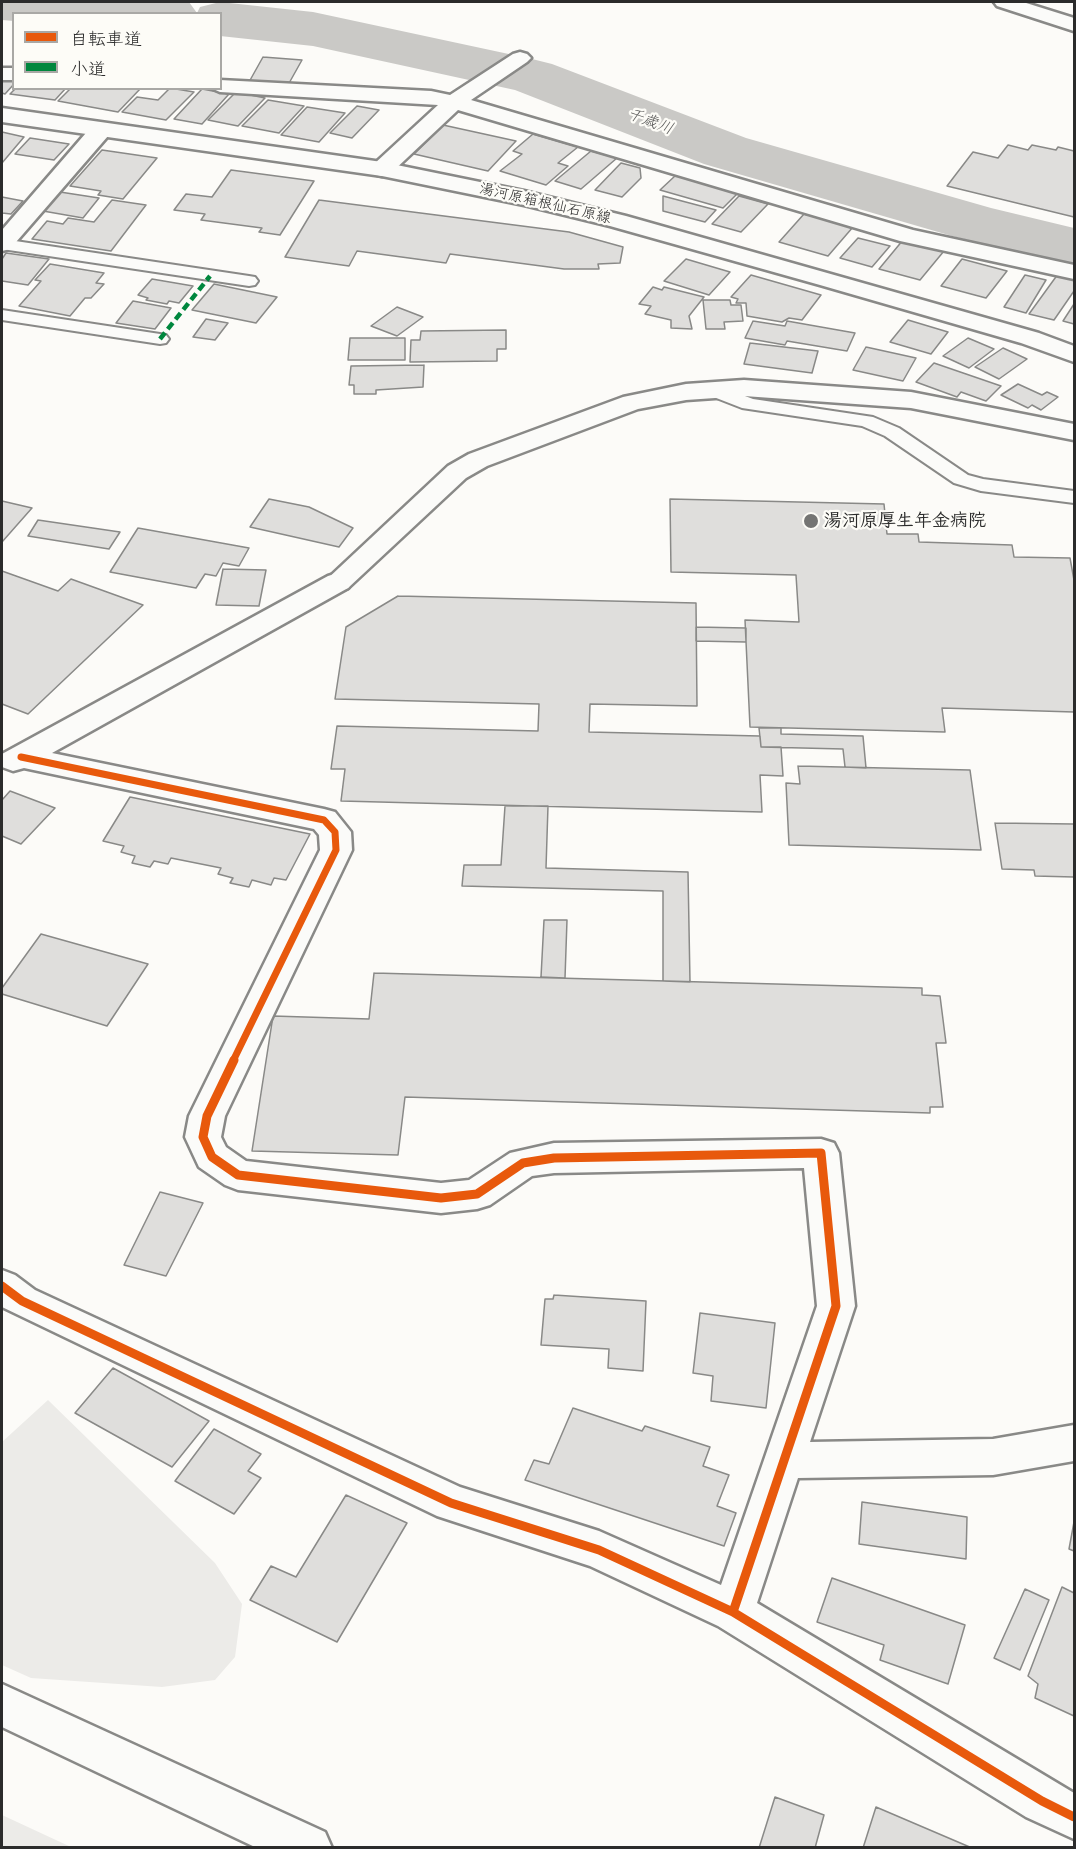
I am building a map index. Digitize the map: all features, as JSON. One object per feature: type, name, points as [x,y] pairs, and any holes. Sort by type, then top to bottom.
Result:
[{"type":"street","points":[[1004,2],[1074,25]]},
{"type":"street","points":[[382,169],[458,98],[520,58]]},
{"type":"street","points":[[222,86],[458,98],[908,236],[1074,272]]},
{"type":"street","name":"湯河原箱根仙石原線","points":[[2,115],[100,131],[382,169],[524,198],[618,220],[1030,338],[1074,355]]},
{"type":"street","points":[[2,244],[100,131]]},
{"type":"street","points":[[11,762],[338,582],[457,472],[478,460],[632,402],[686,392],[744,388],[911,400],[1074,432]]},
{"type":"street","points":[[11,762],[324,820],[335,832],[336,850],[207,1116],[203,1137],[212,1157],[238,1175],[441,1198],[477,1194],[523,1163],[554,1158],[821,1153],[836,1306],[733,1612]]},
{"type":"street","points":[[2,1286],[22,1301],[452,1503],[599,1550],[733,1612],[1042,1801],[1074,1817]]},
{"type":"street","points":[[785,1460],[993,1457],[1074,1443]]},
{"type":"street","points":[[2,1705],[309,1848]]},
{"type":"lane","points":[[2,244],[249,281]]},
{"type":"lane","points":[[2,315],[159,339]]},
{"type":"lane","points":[[713,390],[749,404],[866,421],[892,432],[961,479],[981,485],[1074,497]]},
{"type":"shaded area","points":[[48,1400],[215,1563],[242,1604],[235,1657],[215,1680],[162,1687],[31,1678],[2,1665],[2,1442]]},
{"type":"shaded area","points":[[2,1815],[71,1847],[2,1847]]},
{"type":"building","points":[[263,57],[302,60],[288,85],[249,82]]},
{"type":"building","points":[[2,78],[12,78],[12,86],[5,94],[2,93]]},
{"type":"building","points":[[14,90],[64,90],[55,100],[10,94]]},
{"type":"building","points":[[69,90],[139,90],[118,112],[58,101]]},
{"type":"building","points":[[168,90],[194,92],[166,120],[122,112],[137,97],[158,100]]},
{"type":"building","points":[[201,90],[229,94],[202,124],[174,119]]},
{"type":"building","points":[[236,92],[265,98],[238,126],[208,120]]},
{"type":"building","points":[[268,100],[304,106],[279,133],[242,126]]},
{"type":"building","points":[[357,106],[379,110],[352,138],[330,133]]},
{"type":"building","points":[[307,107],[345,113],[319,142],[281,135]]},
{"type":"building","points":[[443,125],[516,141],[488,171],[414,154]]},
{"type":"building","points":[[2,132],[24,137],[2,163]]},
{"type":"building","points":[[533,134],[578,147],[558,163],[568,166],[546,185],[500,171],[522,154],[513,151]]},
{"type":"building","points":[[30,138],[69,144],[54,160],[15,154]]},
{"type":"building","points":[[1008,145],[1028,150],[1032,145],[1074,151],[1074,217],[947,186],[973,152],[998,158]]},
{"type":"building","points":[[102,150],[157,158],[123,199],[98,195],[101,191],[70,186]]},
{"type":"building","points":[[591,151],[617,158],[581,189],[555,181]]},
{"type":"building","points":[[621,163],[640,168],[641,178],[622,197],[595,190]]},
{"type":"building","points":[[231,170],[314,181],[280,235],[259,232],[262,228],[201,220],[205,214],[174,210],[186,194],[212,197]]},
{"type":"building","points":[[676,175],[738,193],[723,208],[660,190]]},
{"type":"building","points":[[60,192],[99,198],[83,218],[43,211]]},
{"type":"building","points":[[663,196],[716,210],[705,222],[663,211]]},
{"type":"building","points":[[739,196],[768,204],[741,232],[712,224]]},
{"type":"building","points":[[2,197],[23,201],[11,214],[2,213]]},
{"type":"building","points":[[112,200],[146,205],[111,251],[32,239],[47,221],[63,224],[68,218],[94,222]]},
{"type":"building","points":[[319,200],[569,232],[623,247],[620,263],[598,264],[599,269],[564,269],[450,254],[446,263],[357,251],[349,266],[285,257]]},
{"type":"building","points":[[804,214],[853,227],[828,256],[779,242]]},
{"type":"building","points":[[858,238],[890,246],[872,267],[840,258]]},
{"type":"building","points":[[903,240],[944,251],[920,280],[879,269]]},
{"type":"building","points":[[6,253],[49,259],[28,285],[2,281],[2,259]]},
{"type":"building","points":[[686,259],[730,272],[709,295],[664,281]]},
{"type":"building","points":[[962,259],[1007,271],[986,298],[941,286]]},
{"type":"building","points":[[50,264],[104,273],[96,283],[104,284],[91,298],[85,298],[70,316],[19,306],[41,281],[35,280]]},
{"type":"building","points":[[1058,274],[1074,279],[1074,291],[1054,320],[1029,314]]},
{"type":"building","points":[[751,275],[821,295],[802,320],[789,318],[782,322],[747,316],[746,303],[736,303],[738,299],[731,297]]},
{"type":"building","points":[[1025,275],[1046,280],[1026,313],[1004,307]]},
{"type":"building","points":[[152,279],[193,286],[179,303],[169,301],[167,304],[146,300],[148,298],[138,295]]},
{"type":"building","points":[[214,284],[277,297],[256,323],[192,310]]},
{"type":"building","points":[[653,287],[662,290],[664,287],[704,297],[689,316],[692,329],[671,328],[671,320],[645,314],[651,306],[639,304]]},
{"type":"building","points":[[703,300],[730,300],[731,305],[741,305],[743,321],[724,322],[725,329],[706,329]]},
{"type":"building","points":[[133,301],[171,308],[155,329],[116,323]]},
{"type":"building","points":[[1074,304],[1074,324],[1063,321]]},
{"type":"building","points":[[397,307],[423,317],[397,336],[371,326]]},
{"type":"building","points":[[206,319],[228,323],[215,340],[193,337]]},
{"type":"building","points":[[908,320],[948,332],[931,354],[890,342]]},
{"type":"building","points":[[753,321],[785,326],[787,321],[855,333],[847,351],[787,341],[785,345],[745,338]]},
{"type":"building","points":[[506,330],[506,349],[497,349],[497,361],[410,362],[411,340],[420,340],[421,331]]},
{"type":"building","points":[[350,338],[405,338],[405,360],[348,360]]},
{"type":"building","points":[[968,338],[994,349],[969,368],[943,356]]},
{"type":"building","points":[[750,343],[818,351],[812,373],[744,364]]},
{"type":"building","points":[[866,347],[916,358],[903,381],[853,370]]},
{"type":"building","points":[[1003,348],[1027,359],[999,379],[975,367]]},
{"type":"building","points":[[934,363],[1001,386],[986,401],[961,392],[957,397],[916,382]]},
{"type":"building","points":[[424,365],[423,387],[376,390],[376,394],[354,394],[354,385],[349,385],[351,366]]},
{"type":"building","points":[[1018,384],[1042,395],[1047,392],[1058,397],[1041,410],[1032,405],[1028,408],[1001,395]]},
{"type":"building","points":[[269,499],[309,507],[353,528],[339,547],[250,527]]},
{"type":"building","points":[[670,499],[884,504],[887,534],[918,534],[919,542],[1012,545],[1014,557],[1070,558],[1074,580],[1074,712],[942,708],[945,732],[750,727],[745,620],[799,622],[796,575],[671,572]]},
{"type":"building","points":[[2,501],[32,508],[2,542]]},
{"type":"building","points":[[38,520],[120,532],[109,549],[28,536]]},
{"type":"building","points":[[138,528],[249,548],[239,566],[223,563],[216,576],[205,574],[196,588],[110,572]]},
{"type":"building","points":[[223,569],[266,570],[259,606],[216,605]]},
{"type":"building","points":[[2,571],[58,591],[71,579],[143,605],[28,714],[2,704]]},
{"type":"building","points":[[398,596],[696,603],[697,706],[590,704],[589,732],[760,736],[761,747],[781,747],[783,776],[760,775],[762,812],[341,801],[345,769],[331,769],[337,726],[538,731],[539,704],[335,699],[346,627]]},
{"type":"building","points":[[696,627],[746,628],[746,642],[696,641]]},
{"type":"building","points":[[759,728],[781,728],[781,734],[863,736],[866,768],[845,767],[843,749],[761,747]]},
{"type":"building","points":[[798,766],[970,770],[981,850],[789,845],[786,783],[800,784]]},
{"type":"building","points":[[10,791],[55,808],[21,844],[2,836],[2,800]]},
{"type":"building","points":[[130,797],[310,834],[286,880],[274,878],[271,885],[252,880],[249,887],[230,883],[233,878],[218,874],[221,868],[171,858],[168,864],[154,861],[150,867],[132,863],[135,856],[121,852],[124,846],[103,841]]},
{"type":"building","points":[[505,806],[548,806],[546,868],[688,872],[690,982],[663,981],[663,891],[462,886],[464,865],[501,865]]},
{"type":"building","points":[[995,823],[1074,824],[1074,877],[1035,876],[1034,870],[1002,869]]},
{"type":"building","points":[[544,920],[567,920],[565,978],[541,977]]},
{"type":"building","points":[[41,934],[148,964],[107,1026],[2,994],[2,988]]},
{"type":"building","points":[[374,973],[922,988],[922,995],[940,996],[946,1043],[936,1043],[943,1107],[930,1107],[930,1113],[405,1097],[398,1155],[252,1151],[273,1016],[369,1019]]},
{"type":"building","points":[[160,1192],[203,1203],[166,1276],[124,1265]]},
{"type":"building","points":[[554,1295],[646,1301],[643,1371],[608,1368],[609,1349],[541,1345],[545,1299],[553,1299]]},
{"type":"building","points":[[700,1313],[775,1323],[766,1408],[711,1401],[713,1376],[693,1373]]},
{"type":"building","points":[[113,1368],[209,1421],[172,1467],[75,1413]]},
{"type":"building","points":[[573,1408],[642,1431],[645,1426],[710,1447],[703,1466],[729,1475],[717,1506],[736,1513],[724,1546],[525,1480],[534,1460],[549,1464]]},
{"type":"building","points":[[214,1429],[261,1454],[248,1471],[261,1478],[234,1514],[175,1481]]},
{"type":"building","points":[[346,1495],[407,1523],[337,1642],[250,1600],[271,1566],[296,1577]]},
{"type":"building","points":[[862,1502],[967,1517],[966,1559],[859,1544]]},
{"type":"building","points":[[1074,1522],[1074,1551],[1069,1549]]},
{"type":"building","points":[[832,1578],[965,1625],[948,1684],[880,1660],[884,1645],[817,1622]]},
{"type":"building","points":[[1062,1587],[1074,1593],[1074,1716],[1035,1698],[1038,1684],[1028,1676]]},
{"type":"building","points":[[1025,1589],[1049,1600],[1020,1670],[994,1658]]},
{"type":"building","points":[[775,1797],[824,1815],[815,1848],[759,1848]]},
{"type":"building","points":[[876,1807],[972,1848],[863,1848]]},
{"type":"waterway","name":"千歳川","points":[[2,4],[121,8],[154,12]]},
{"type":"waterway","name":"千歳川","points":[[222,19],[313,29],[532,76],[725,151],[974,223],[1074,247]]},
{"type":"marked path","points":[[160,339],[210,276]]},
{"type":"cycle path","points":[[21,757],[324,820],[335,832],[336,850],[207,1116],[203,1137],[212,1157],[238,1175],[441,1198],[477,1194],[523,1163],[554,1158],[821,1153],[836,1306],[733,1612]]},
{"type":"cycle path","points":[[2,1286],[22,1301],[451,1503],[599,1550],[733,1612],[1042,1801],[1074,1817]]},
{"type":"place","name":"湯河原厚生年金病院","points":[[811,521]]}]
